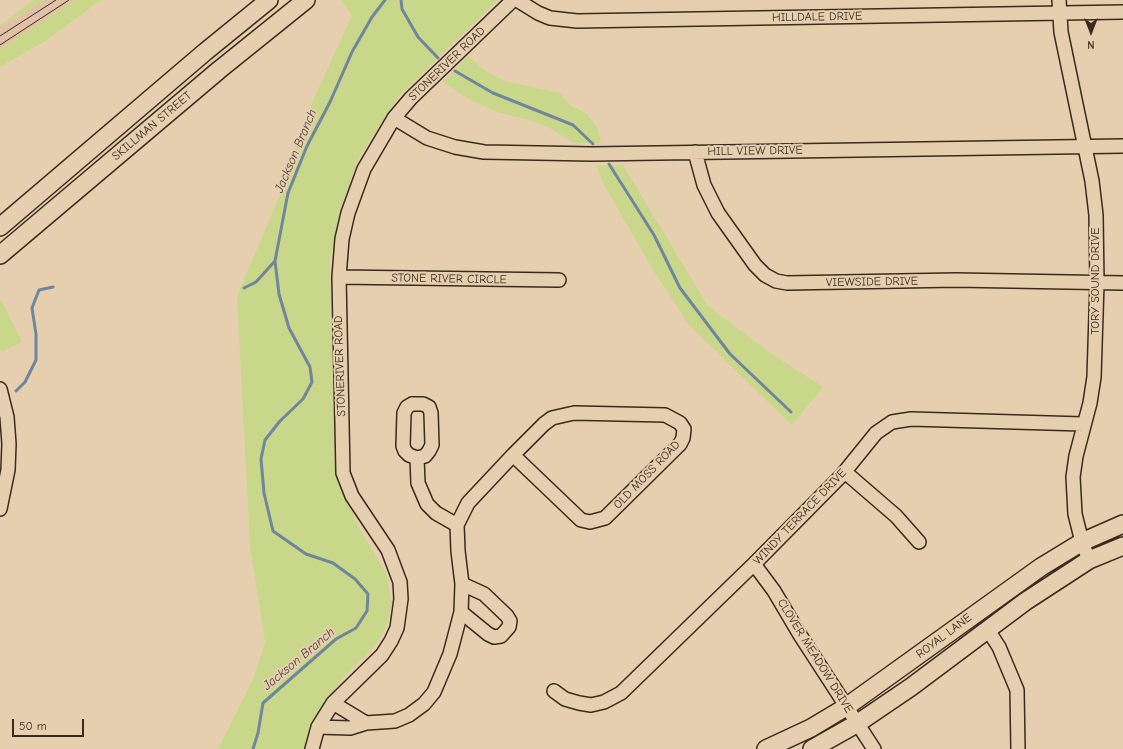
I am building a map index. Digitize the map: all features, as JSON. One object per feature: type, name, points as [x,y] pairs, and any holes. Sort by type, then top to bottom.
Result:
[{"type":"main road","name":"SKILLMAN STREET","points":[[0,227],[269,0]]},
{"type":"main road","name":"SKILLMAN STREET","points":[[0,255],[219,70],[306,0]]},
{"type":"main road","points":[[252,14],[266,33]]},
{"type":"main road","name":"ROYAL LANE","points":[[766,749],[811,728],[846,707],[1020,580],[1082,542],[1123,524]]},
{"type":"main road","name":"ROYAL LANE","points":[[812,749],[858,723],[1026,601],[1089,560],[1123,546]]},
{"type":"street","name":"STONERIVER ROAD","points":[[312,749],[318,727],[333,704],[382,655],[391,641],[397,628],[401,599],[400,582],[388,550],[357,504],[343,473],[339,277],[342,239],[354,192],[364,169],[394,118],[411,98],[513,0]]},
{"type":"street","name":"HILLDALE DRIVE","points":[[517,0],[538,13],[550,18],[576,21],[1059,7],[1123,12]]},
{"type":"street","name":"TORY SOUND DRIVE","points":[[1059,7],[1070,79],[1092,181],[1096,215],[1097,283],[1094,377],[1090,403],[1083,424],[1076,456],[1073,478],[1075,514],[1082,542],[1089,560]]},
{"type":"street","name":"HILL VIEW DRIVE","points":[[394,118],[427,138],[455,147],[484,152],[592,154],[1123,146]]},
{"type":"street","name":"VIEWSIDE DRIVE","points":[[696,152],[704,185],[718,213],[755,265],[765,275],[776,281],[787,283],[956,280],[1123,283]]},
{"type":"street","name":"STONE RIVER CIRCLE","points":[[339,277],[559,280]]},
{"type":"street","points":[[0,389],[7,417],[9,444],[8,470],[0,509]]},
{"type":"street","name":"OLD MOSS ROAD","points":[[318,727],[350,728],[366,723],[395,722],[409,715],[424,704],[434,692],[444,671],[457,633],[461,612],[462,584],[457,525],[468,503],[514,454],[544,424],[552,418],[574,413],[665,415],[680,422],[684,429],[683,438],[680,444],[605,518],[590,522],[581,520],[514,454]]},
{"type":"street","name":"WINDY TERRACE DRIVE","points":[[554,691],[572,701],[591,705],[604,702],[621,693],[754,564],[845,472],[876,433],[884,426],[901,420],[1083,424]]},
{"type":"street","points":[[417,458],[418,483],[427,504],[436,513],[457,525]]},
{"type":"street","points":[[845,472],[896,516],[918,542]]},
{"type":"street","name":"CLOVER MEADOW DRIVE","points":[[754,564],[774,591],[791,622],[874,749]]},
{"type":"street","points":[[461,612],[488,634],[494,637],[501,636],[509,627],[510,621],[507,616],[484,594],[462,584]]},
{"type":"street","points":[[988,630],[999,647],[1017,690],[1018,749]]},
{"type":"street","points":[[333,704],[366,723]]},
{"type":"shaded area","points":[[45,0],[75,0],[0,49],[0,27]]},
{"type":"green space","points":[[34,0],[45,0],[0,27],[0,25]]},
{"type":"green space","points":[[75,0],[101,0],[47,40],[0,67],[0,49]]},
{"type":"green space","points":[[341,0],[498,0],[397,98],[358,159],[340,211],[330,259],[335,473],[357,524],[386,573],[392,604],[386,629],[373,648],[341,680],[312,726],[307,749],[218,749],[254,677],[265,642],[250,546],[237,296],[288,176],[303,123],[352,15]]},
{"type":"green space","points":[[468,56],[483,69],[504,81],[560,93],[570,105],[587,114],[598,129],[601,143],[573,143],[552,129],[530,120],[500,113],[472,101],[443,82]]},
{"type":"green space","points":[[623,165],[708,306],[772,354],[823,387],[792,425],[690,326],[652,268],[604,185],[596,166]]},
{"type":"green space","points":[[2,301],[22,342],[2,352],[0,349],[0,302]]},
{"type":"waterway","name":"Jackson Branch","points":[[253,749],[258,733],[263,703],[336,639],[356,628],[367,611],[368,594],[355,579],[333,563],[306,554],[273,531],[264,493],[261,459],[265,440],[280,421],[303,399],[312,382],[310,367],[289,328],[279,294],[275,261],[288,193],[307,146],[330,102],[352,52],[372,17],[385,0]]},
{"type":"waterway","points":[[401,0],[402,9],[418,37],[438,58]]},
{"type":"waterway","points":[[455,71],[493,93],[573,125],[593,144]]},
{"type":"waterway","points":[[609,164],[654,235],[680,288],[730,354],[791,412]]},
{"type":"waterway","points":[[244,288],[256,282],[275,261]]},
{"type":"waterway","points":[[16,391],[25,382],[36,360],[36,334],[32,308],[39,290],[53,287]]},
{"type":"tram line","points":[[0,36],[56,0]]},
{"type":"tram line","points":[[0,45],[69,0]]}]
